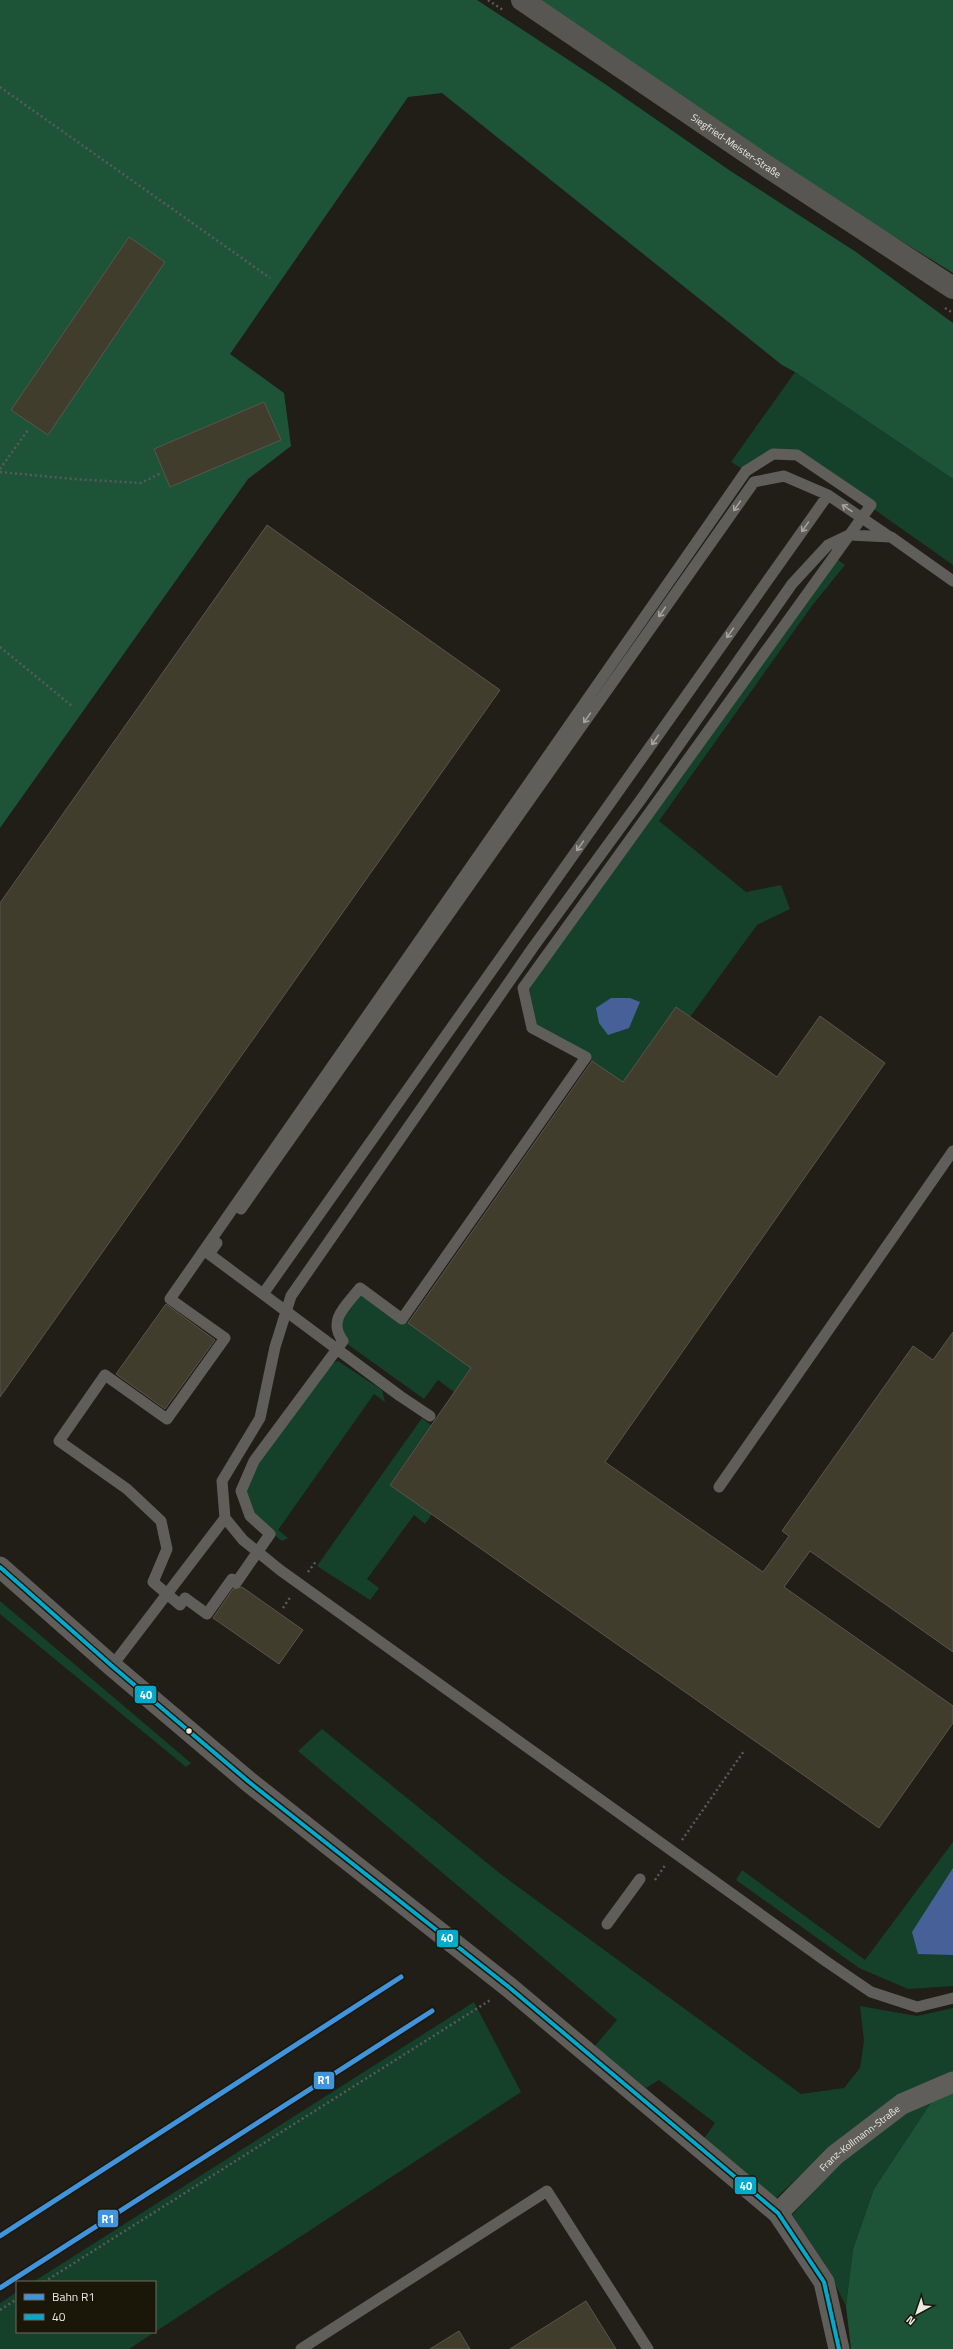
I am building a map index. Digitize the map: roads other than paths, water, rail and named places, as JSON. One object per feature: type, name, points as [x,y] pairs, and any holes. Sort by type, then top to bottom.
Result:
[{"type":"street","name":"Siegfried-Meister-Straße","points":[[522,0],[775,172],[953,288]]},
{"type":"street","points":[[0,1567],[112,1666],[249,1782],[510,1988],[778,2213],[824,2282],[839,2349]]},
{"type":"street","name":"Franz-Kollmann-Straße","points":[[778,2213],[835,2155],[902,2104],[953,2082]]},
{"type":"lane","points":[[774,454],[797,456],[871,505],[862,518],[523,988],[532,1028],[586,1057],[402,1319],[360,1288],[337,1317],[337,1333],[343,1341],[338,1350],[254,1461],[242,1491],[250,1516],[270,1534],[236,1583],[232,1580],[207,1614],[185,1598],[180,1605],[153,1582],[167,1549],[161,1521],[127,1489],[59,1441],[106,1375],[167,1419],[225,1338],[170,1299],[746,471],[774,454]]},
{"type":"lane","points":[[430,1416],[400,1396],[210,1254],[754,482],[784,476],[828,495],[953,581]]},
{"type":"lane","points":[[264,1294],[828,495]]},
{"type":"lane","points":[[891,537],[849,535],[828,546],[792,584],[642,798],[534,946],[291,1296],[275,1347],[260,1418],[222,1481],[225,1518],[243,1540],[673,1853],[871,1992],[917,2007],[953,1998]]},
{"type":"lane","points":[[719,1487],[953,1151]]},
{"type":"lane","points":[[112,1666],[168,1595],[225,1518]]},
{"type":"lane","points":[[607,1924],[640,1879]]},
{"type":"lane","points":[[301,2349],[547,2192],[648,2349]]},
{"type":"water","points":[[611,998],[630,998],[640,1002],[629,1028],[608,1035],[599,1023],[596,1008]]},
{"type":"water","points":[[953,1868],[953,1955],[918,1954],[912,1932]]},
{"type":"rail line","name":"R1","points":[[0,2236],[401,1977]]},
{"type":"rail line","name":"R1","points":[[0,2288],[432,2011]]}]
